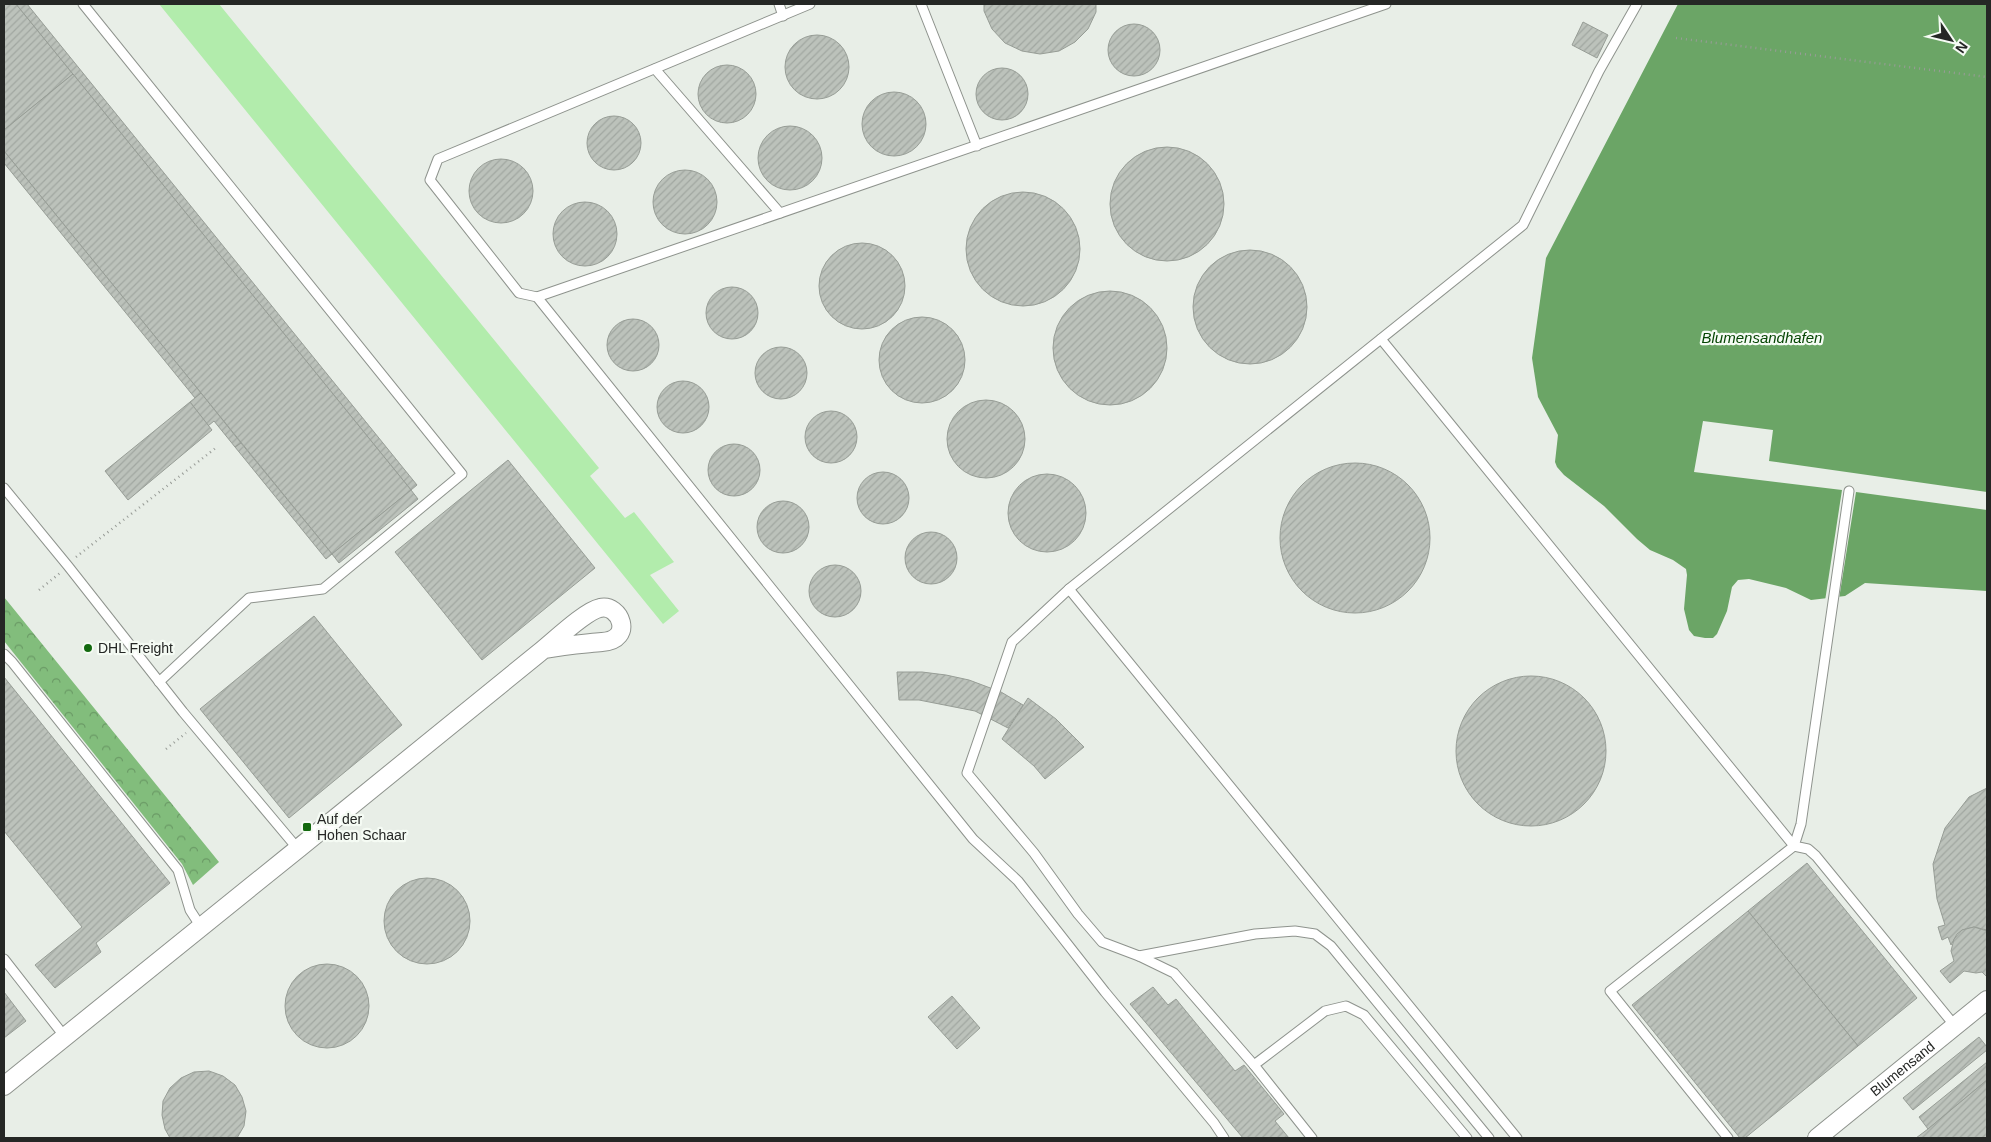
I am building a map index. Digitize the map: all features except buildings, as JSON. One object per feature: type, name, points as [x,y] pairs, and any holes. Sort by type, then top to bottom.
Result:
[{"type":"street","points":[[4,1086],[545,649]]},
{"type":"street","name":"Blumensand","points":[[1817,1138],[1987,1000]]},
{"type":"lane","points":[[83,4],[462,474],[323,590],[249,598],[159,682]]},
{"type":"lane","points":[[779,4],[783,16]]},
{"type":"lane","points":[[810,4],[438,159],[430,180],[519,293],[537,297],[1386,4]]},
{"type":"lane","points":[[921,4],[977,146]]},
{"type":"lane","points":[[1312,1138],[1254,1065],[1174,973],[1139,956],[1102,942],[1078,914],[1034,853],[967,773],[1012,642],[1069,589],[1524,225],[1599,71],[1638,4]]},
{"type":"lane","points":[[655,69],[780,213]]},
{"type":"lane","points":[[537,297],[973,839],[1018,881],[1105,992],[1214,1123],[1224,1138]]},
{"type":"lane","points":[[1381,339],[1794,846],[1808,849],[1816,856],[1956,1026]]},
{"type":"lane","points":[[4,488],[194,726],[298,849]]},
{"type":"lane","points":[[1728,1138],[1610,991],[1794,846],[1801,824],[1849,491]]},
{"type":"lane","points":[[1069,589],[1517,1138]]},
{"type":"lane","points":[[4,654],[178,870],[190,910],[201,927]]},
{"type":"lane","points":[[1139,956],[1255,934],[1295,931],[1316,934],[1332,946],[1489,1138]]},
{"type":"lane","points":[[4,958],[65,1037]]},
{"type":"lane","points":[[1254,1065],[1324,1011],[1346,1006],[1364,1015],[1467,1138]]},
{"type":"path","points":[[1676,38],[1987,78]]},
{"type":"path","points":[[39,590],[68,566],[81,551],[217,447]]},
{"type":"path","points":[[166,749],[194,726]]},
{"type":"shaded area","points":[[159,4],[219,4],[599,468],[590,476],[625,518],[634,512],[674,562],[650,575],[679,611],[663,624]]},
{"type":"green space","points":[[4,597],[219,862],[193,885],[182,864],[4,641]]},
{"type":"water","name":"Blumensandhafen","points":[[1678,4],[1987,4],[1987,591],[1865,583],[1845,596],[1811,600],[1786,588],[1749,579],[1738,580],[1732,587],[1727,611],[1717,634],[1713,638],[1694,636],[1689,630],[1684,609],[1686,569],[1673,560],[1650,550],[1604,506],[1564,475],[1557,467],[1555,462],[1558,435],[1538,397],[1532,358],[1546,258]]},
{"type":"pier","points":[[1703,421],[1773,430],[1769,461],[1987,492],[1987,510],[1856,492],[1839,599],[1825,601],[1842,490],[1694,472]]},
{"type":"place","name":"DHL Freight","points":[[88,648]]},
{"type":"place","name":"Auf der Hohen Schaar","points":[[307,827]]}]
